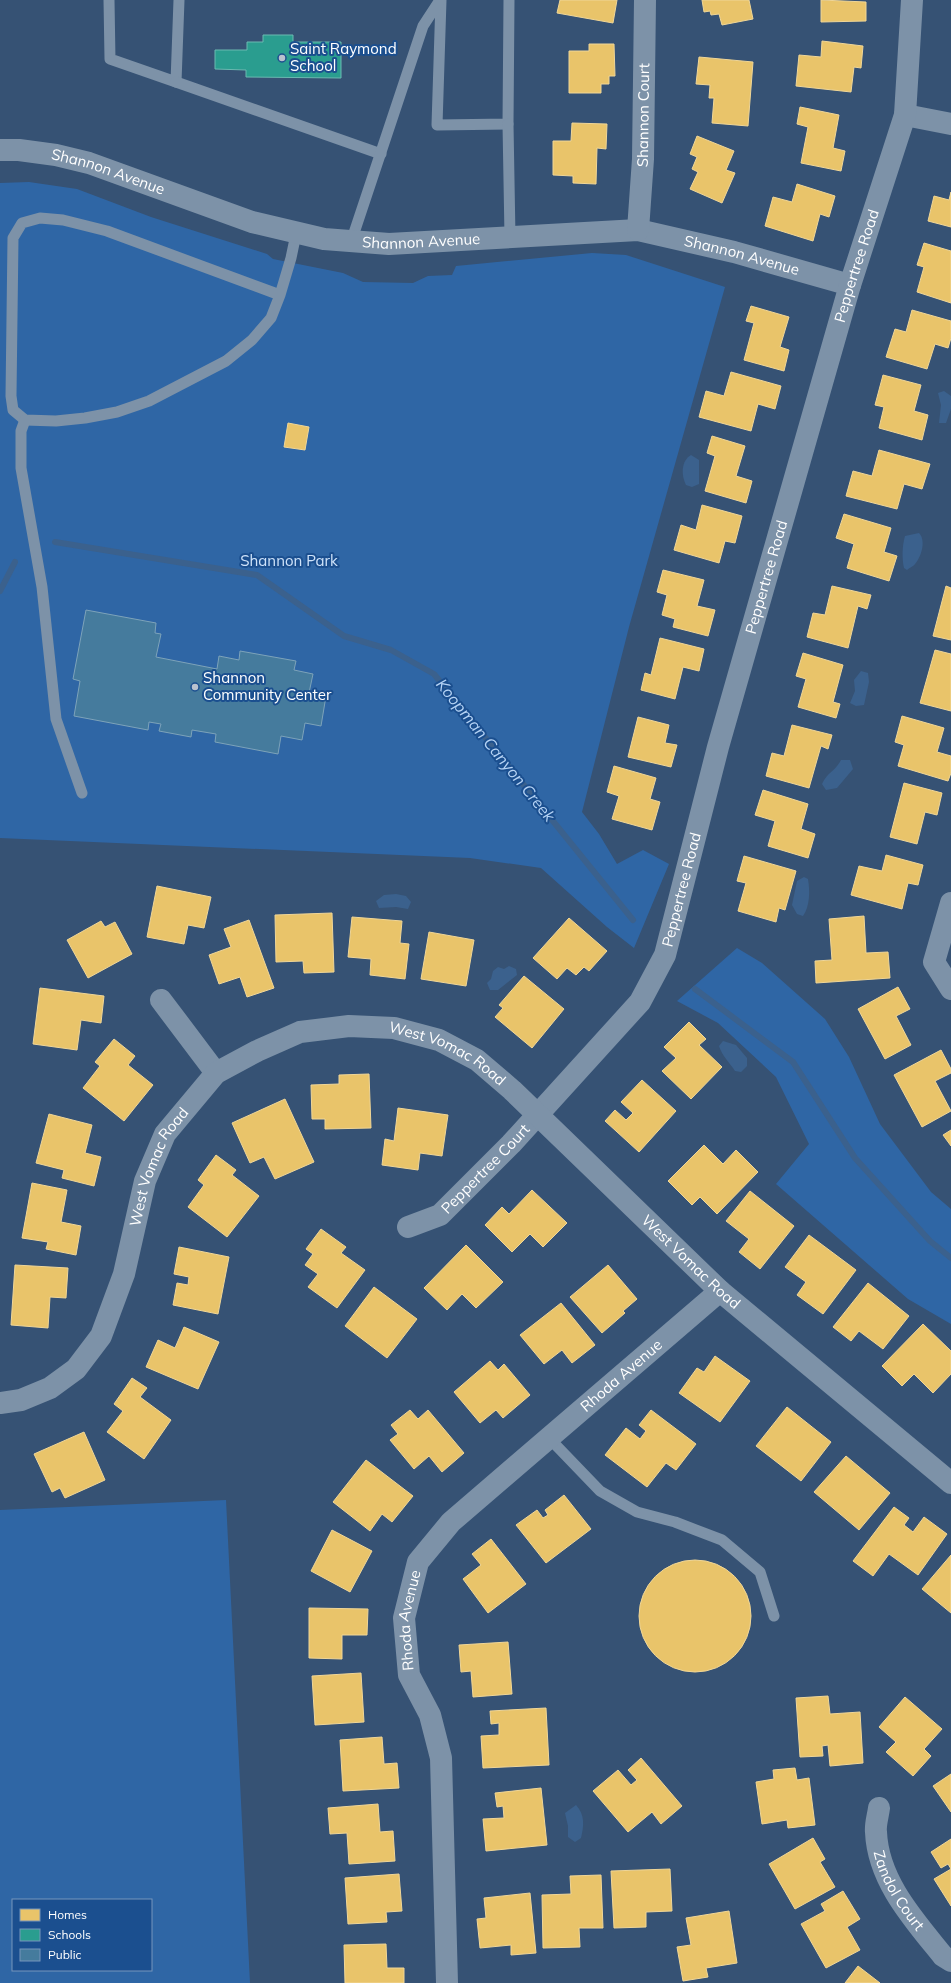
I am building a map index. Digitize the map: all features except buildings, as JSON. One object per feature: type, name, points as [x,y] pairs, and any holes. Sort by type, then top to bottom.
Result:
[{"type":"street","name":"Shannon Court","points":[[638,230],[643,159],[644,0]]},
{"type":"street","name":"Peppertree Road","points":[[538,1116],[640,1002],[666,956],[718,747],[850,285],[905,115],[912,0]]},
{"type":"street","points":[[905,115],[951,124]]},
{"type":"street","name":"Shannon Avenue","points":[[0,150],[19,150],[56,155],[89,163],[252,222],[296,234],[351,242],[389,244],[638,230],[734,252],[850,285]]},
{"type":"street","points":[[951,903],[934,962],[951,989]]},
{"type":"street","points":[[161,1000],[216,1073]]},
{"type":"street","name":"West Vomac Road","points":[[0,1403],[20,1400],[50,1388],[76,1369],[102,1336],[124,1274],[145,1181],[165,1134],[216,1073],[257,1051],[300,1032],[349,1026],[394,1028],[439,1040],[477,1060],[538,1116],[720,1291],[951,1483]]},
{"type":"street","name":"Peppertree Court","points":[[408,1227],[440,1215],[538,1116]]},
{"type":"street","name":"Rhoda Avenue","points":[[447,1983],[441,1758],[430,1715],[409,1675],[404,1618],[418,1562],[451,1522],[720,1291]]},
{"type":"street","name":"Zandol Court","points":[[879,1808],[876,1832],[881,1864],[903,1906],[943,1956],[951,1961]]},
{"type":"lane","points":[[109,0],[110,59],[381,154]]},
{"type":"lane","points":[[176,82],[179,0]]},
{"type":"lane","points":[[440,0],[437,125],[508,124]]},
{"type":"lane","points":[[351,242],[423,26],[440,0]]},
{"type":"lane","points":[[509,0],[508,124],[510,237]]},
{"type":"lane","points":[[280,295],[107,231],[64,220],[40,218],[22,223],[13,238],[11,396],[13,410],[25,420],[56,421],[85,418],[117,412],[149,401],[231,356],[252,340],[271,318],[280,295],[291,258],[296,234]]},
{"type":"lane","points":[[25,420],[21,431],[21,468],[42,587],[56,719],[82,793]]},
{"type":"lane","points":[[549,1438],[600,1491],[637,1512],[675,1522],[722,1540],[760,1572],[774,1616]]},
{"type":"green space","name":"Shannon Park","points":[[29,182],[77,189],[151,217],[267,254],[273,259],[343,273],[363,282],[413,283],[428,276],[452,275],[456,266],[592,253],[626,255],[725,287],[629,627],[582,812],[599,834],[617,864],[643,850],[669,864],[634,948],[607,927],[541,868],[470,858],[0,838],[0,183]]},
{"type":"green space","points":[[737,948],[762,963],[825,1019],[849,1057],[880,1124],[931,1192],[951,1209],[951,1324],[908,1299],[776,1184],[809,1144],[776,1077],[718,1023],[677,1001]]},
{"type":"green space","points":[[226,1500],[250,1983],[0,1983],[0,1510]]},
{"type":"shaded area","points":[[944,391],[951,396],[951,409],[946,423],[939,423],[941,405],[938,393]]},
{"type":"shaded area","points":[[691,455],[699,460],[699,484],[692,487],[686,485],[683,477],[685,461]]},
{"type":"shaded area","points":[[919,533],[923,544],[921,553],[914,565],[907,570],[904,568],[903,557],[903,544],[905,536]]},
{"type":"shaded area","points":[[861,671],[868,673],[869,682],[864,705],[856,706],[850,703],[855,691],[854,680]]},
{"type":"shaded area","points":[[841,760],[850,760],[853,769],[837,788],[826,790],[822,784]]},
{"type":"shaded area","points":[[804,877],[808,879],[809,893],[807,908],[803,916],[797,914],[792,905],[797,881]]},
{"type":"shaded area","points":[[396,894],[406,896],[411,902],[408,909],[396,907],[379,908],[376,901],[384,895]]},
{"type":"shaded area","points":[[509,966],[516,969],[517,975],[498,990],[490,990],[487,983],[491,979],[493,971],[498,967],[504,969]]},
{"type":"shaded area","points":[[723,1041],[736,1045],[747,1058],[747,1066],[741,1072],[735,1071],[722,1053],[719,1046]]},
{"type":"shaded area","points":[[576,1805],[582,1816],[583,1829],[581,1838],[575,1842],[568,1837],[568,1826],[565,1813]]},
{"type":"waterway","name":"Koopman Canyon Creek","points":[[55,542],[257,575],[344,636],[391,650],[434,674],[633,920]]},
{"type":"waterway","name":"Koopman Canyon Creek","points":[[0,591],[15,562]]},
{"type":"waterway","name":"Koopman Canyon Creek","points":[[695,989],[793,1062],[855,1158],[930,1241],[951,1258]]},
{"type":"place","name":"Saint Raymond School","points":[[282,58]]},
{"type":"place","name":"Shannon Community Center","points":[[195,687]]}]
